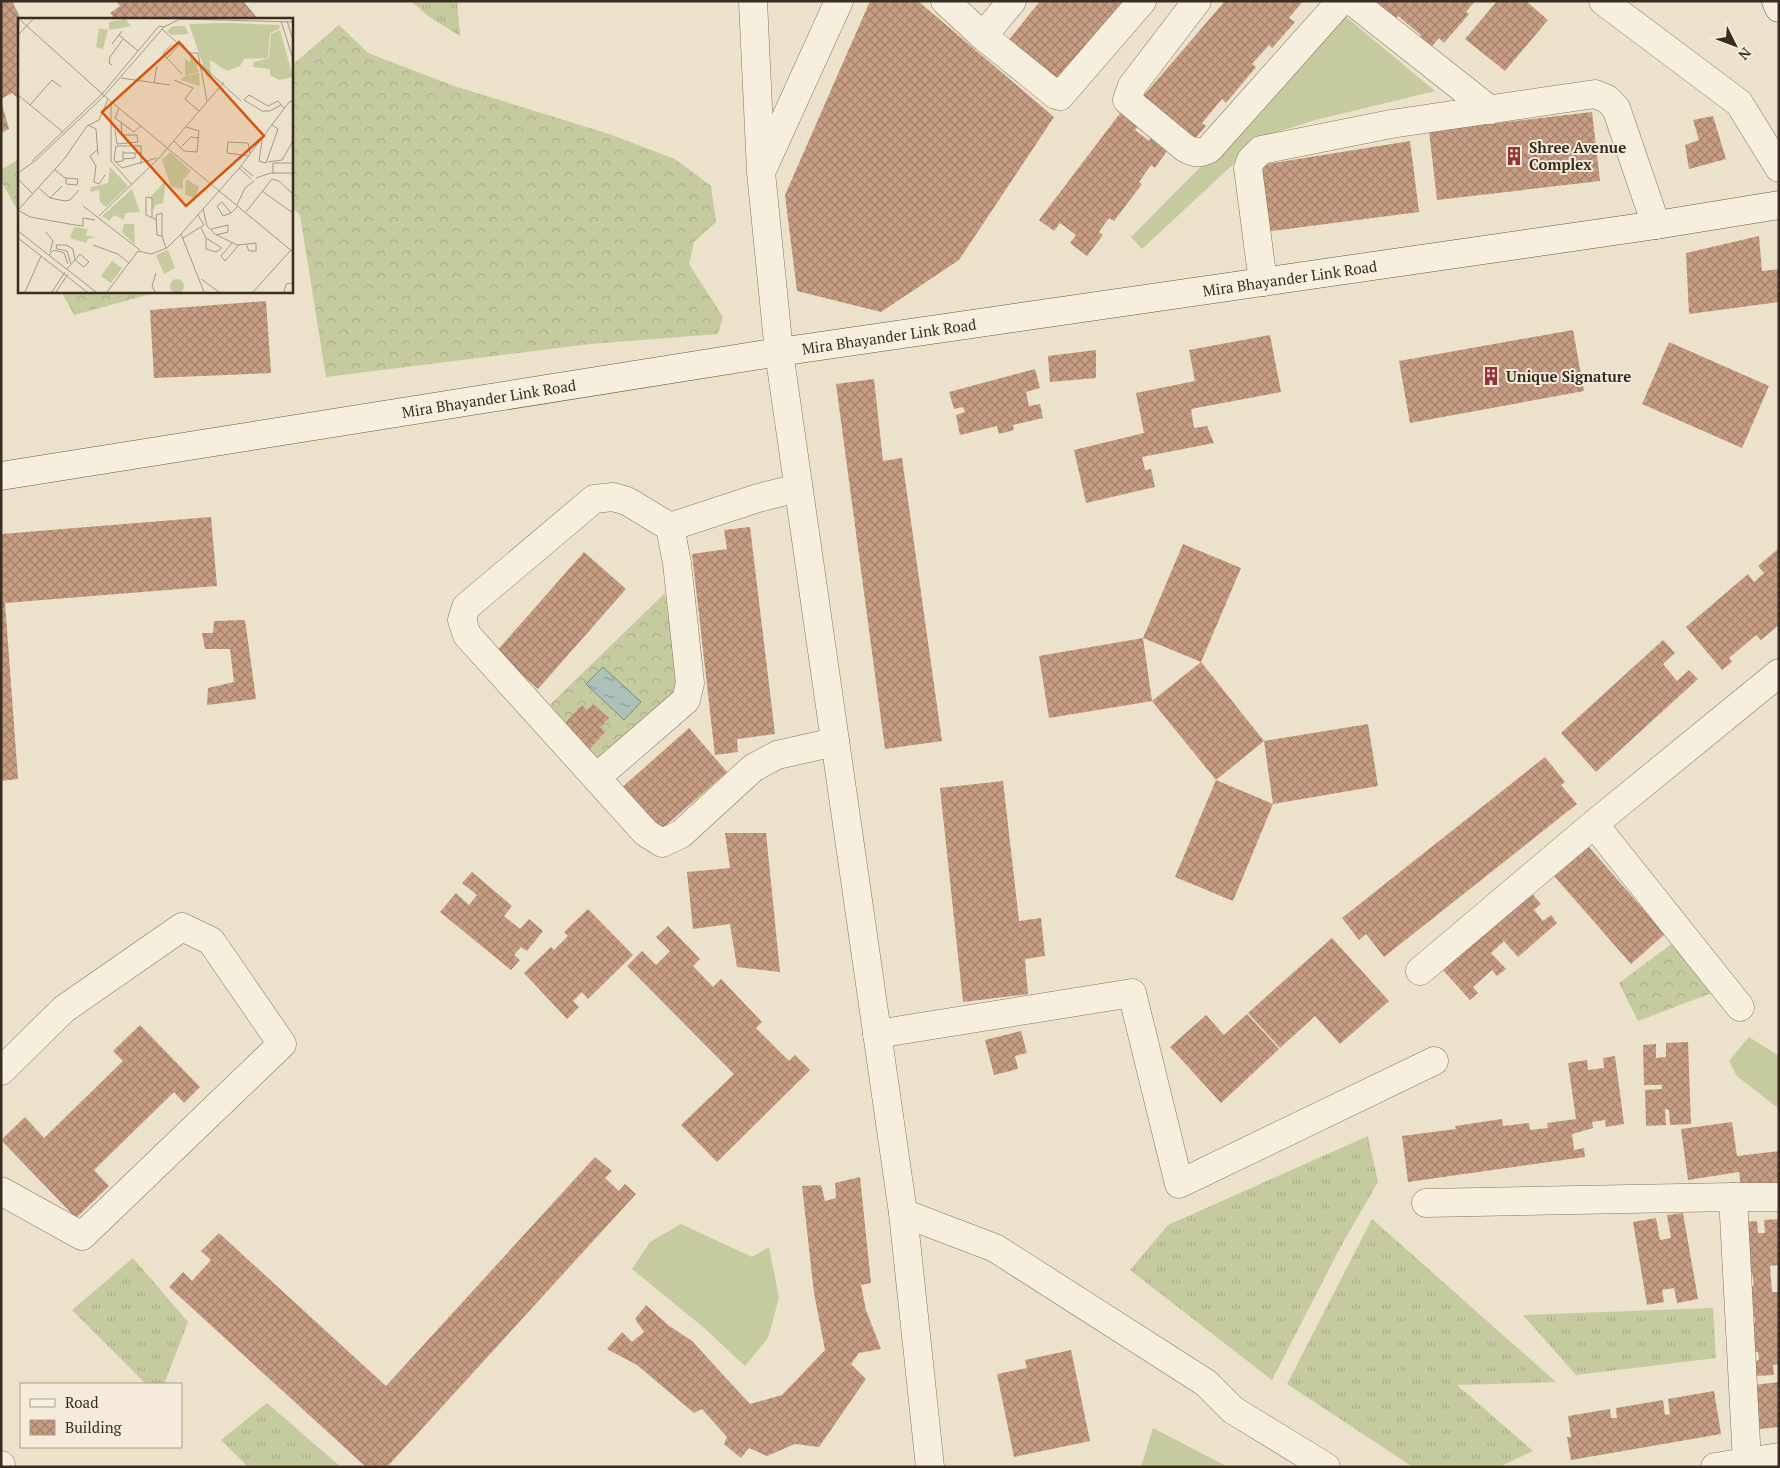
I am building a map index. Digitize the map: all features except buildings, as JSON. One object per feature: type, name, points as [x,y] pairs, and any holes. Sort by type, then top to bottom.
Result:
[{"type":"street","points":[[753,1],[761,172],[779,352],[903,1213],[930,1467]]},
{"type":"street","points":[[761,172],[839,1]]},
{"type":"street","points":[[946,1],[983,36],[1056,95],[1060,96],[1142,1]]},
{"type":"street","points":[[983,36],[1012,1]]},
{"type":"street","points":[[1197,1],[1132,86],[1127,100],[1184,148],[1194,153],[1203,153],[1209,149],[1341,1]]},
{"type":"street","points":[[1352,1],[1490,110]]},
{"type":"street","points":[[1603,1],[1739,103],[1779,168]]},
{"type":"street","points":[[1776,1],[1779,8]]},
{"type":"street","points":[[1263,282],[1248,168],[1255,154],[1261,150],[1391,124],[1595,94],[1607,99],[1616,108],[1656,225]]},
{"type":"street","name":"Mira Bhayander Link Road","points":[[1,476],[779,352],[1656,225],[1779,205]]},
{"type":"street","points":[[670,527],[758,498],[798,488]]},
{"type":"street","points":[[597,777],[686,700],[690,683],[689,653],[677,563],[670,527],[627,501],[613,496],[594,499],[466,607],[462,620],[468,634],[646,833],[662,844],[681,834],[753,768],[777,756],[835,742]]},
{"type":"street","points":[[1420,971],[1594,824],[1779,673]]},
{"type":"street","points":[[1594,824],[1740,1007]]},
{"type":"street","points":[[1,1072],[64,1008],[182,927],[211,941],[282,1044],[82,1236],[1,1191]]},
{"type":"street","points":[[877,1034],[1132,993],[1179,1184],[1434,1061]]},
{"type":"street","points":[[1733,1197],[1747,1462]]},
{"type":"street","points":[[1426,1203],[1779,1197]]},
{"type":"street","points":[[903,1213],[994,1248],[1206,1383],[1233,1410],[1326,1467]]},
{"type":"street","points":[[1715,1467],[1779,1457]]},
{"type":"green space","points":[[411,1],[457,1],[460,36],[428,16]]},
{"type":"green space","points":[[1339,11],[1435,91],[1316,120],[1277,132],[1229,168],[1142,249],[1131,237],[1250,117]]},
{"type":"green space","points":[[339,25],[368,53],[454,86],[606,133],[675,159],[711,186],[716,222],[694,242],[689,264],[723,317],[718,334],[590,344],[326,377],[300,215],[292,208],[292,65]]},
{"type":"green space","points":[[18,160],[18,211],[1,181],[1,170]]},
{"type":"green space","points":[[62,292],[158,292],[74,315]]},
{"type":"green space","points":[[665,593],[680,699],[593,789],[535,719]]},
{"type":"green space","points":[[1677,940],[1714,992],[1638,1021],[1619,983]]},
{"type":"green space","points":[[1749,1037],[1779,1056],[1779,1109],[1737,1076],[1729,1061]]},
{"type":"green space","points":[[1368,1136],[1378,1182],[1341,1246],[1272,1380],[1130,1270],[1168,1225]]},
{"type":"green space","points":[[1372,1219],[1556,1382],[1457,1385],[1533,1451],[1499,1467],[1413,1467],[1287,1384]]},
{"type":"green space","points":[[681,1224],[752,1257],[769,1247],[779,1298],[768,1338],[745,1366],[703,1327],[632,1269],[650,1242]]},
{"type":"green space","points":[[133,1258],[188,1322],[164,1383],[145,1383],[72,1310]]},
{"type":"green space","points":[[1713,1308],[1716,1358],[1576,1375],[1523,1315]]},
{"type":"green space","points":[[267,1403],[341,1467],[248,1467],[221,1440]]},
{"type":"green space","points":[[1153,1428],[1228,1467],[1141,1467]]},
{"type":"water","points":[[603,667],[641,702],[624,720],[586,684]]},
{"type":"place","name":"Shree Avenue Complex","points":[[1514,156]]},
{"type":"place","name":"Unique Signature","points":[[1491,376]]}]
